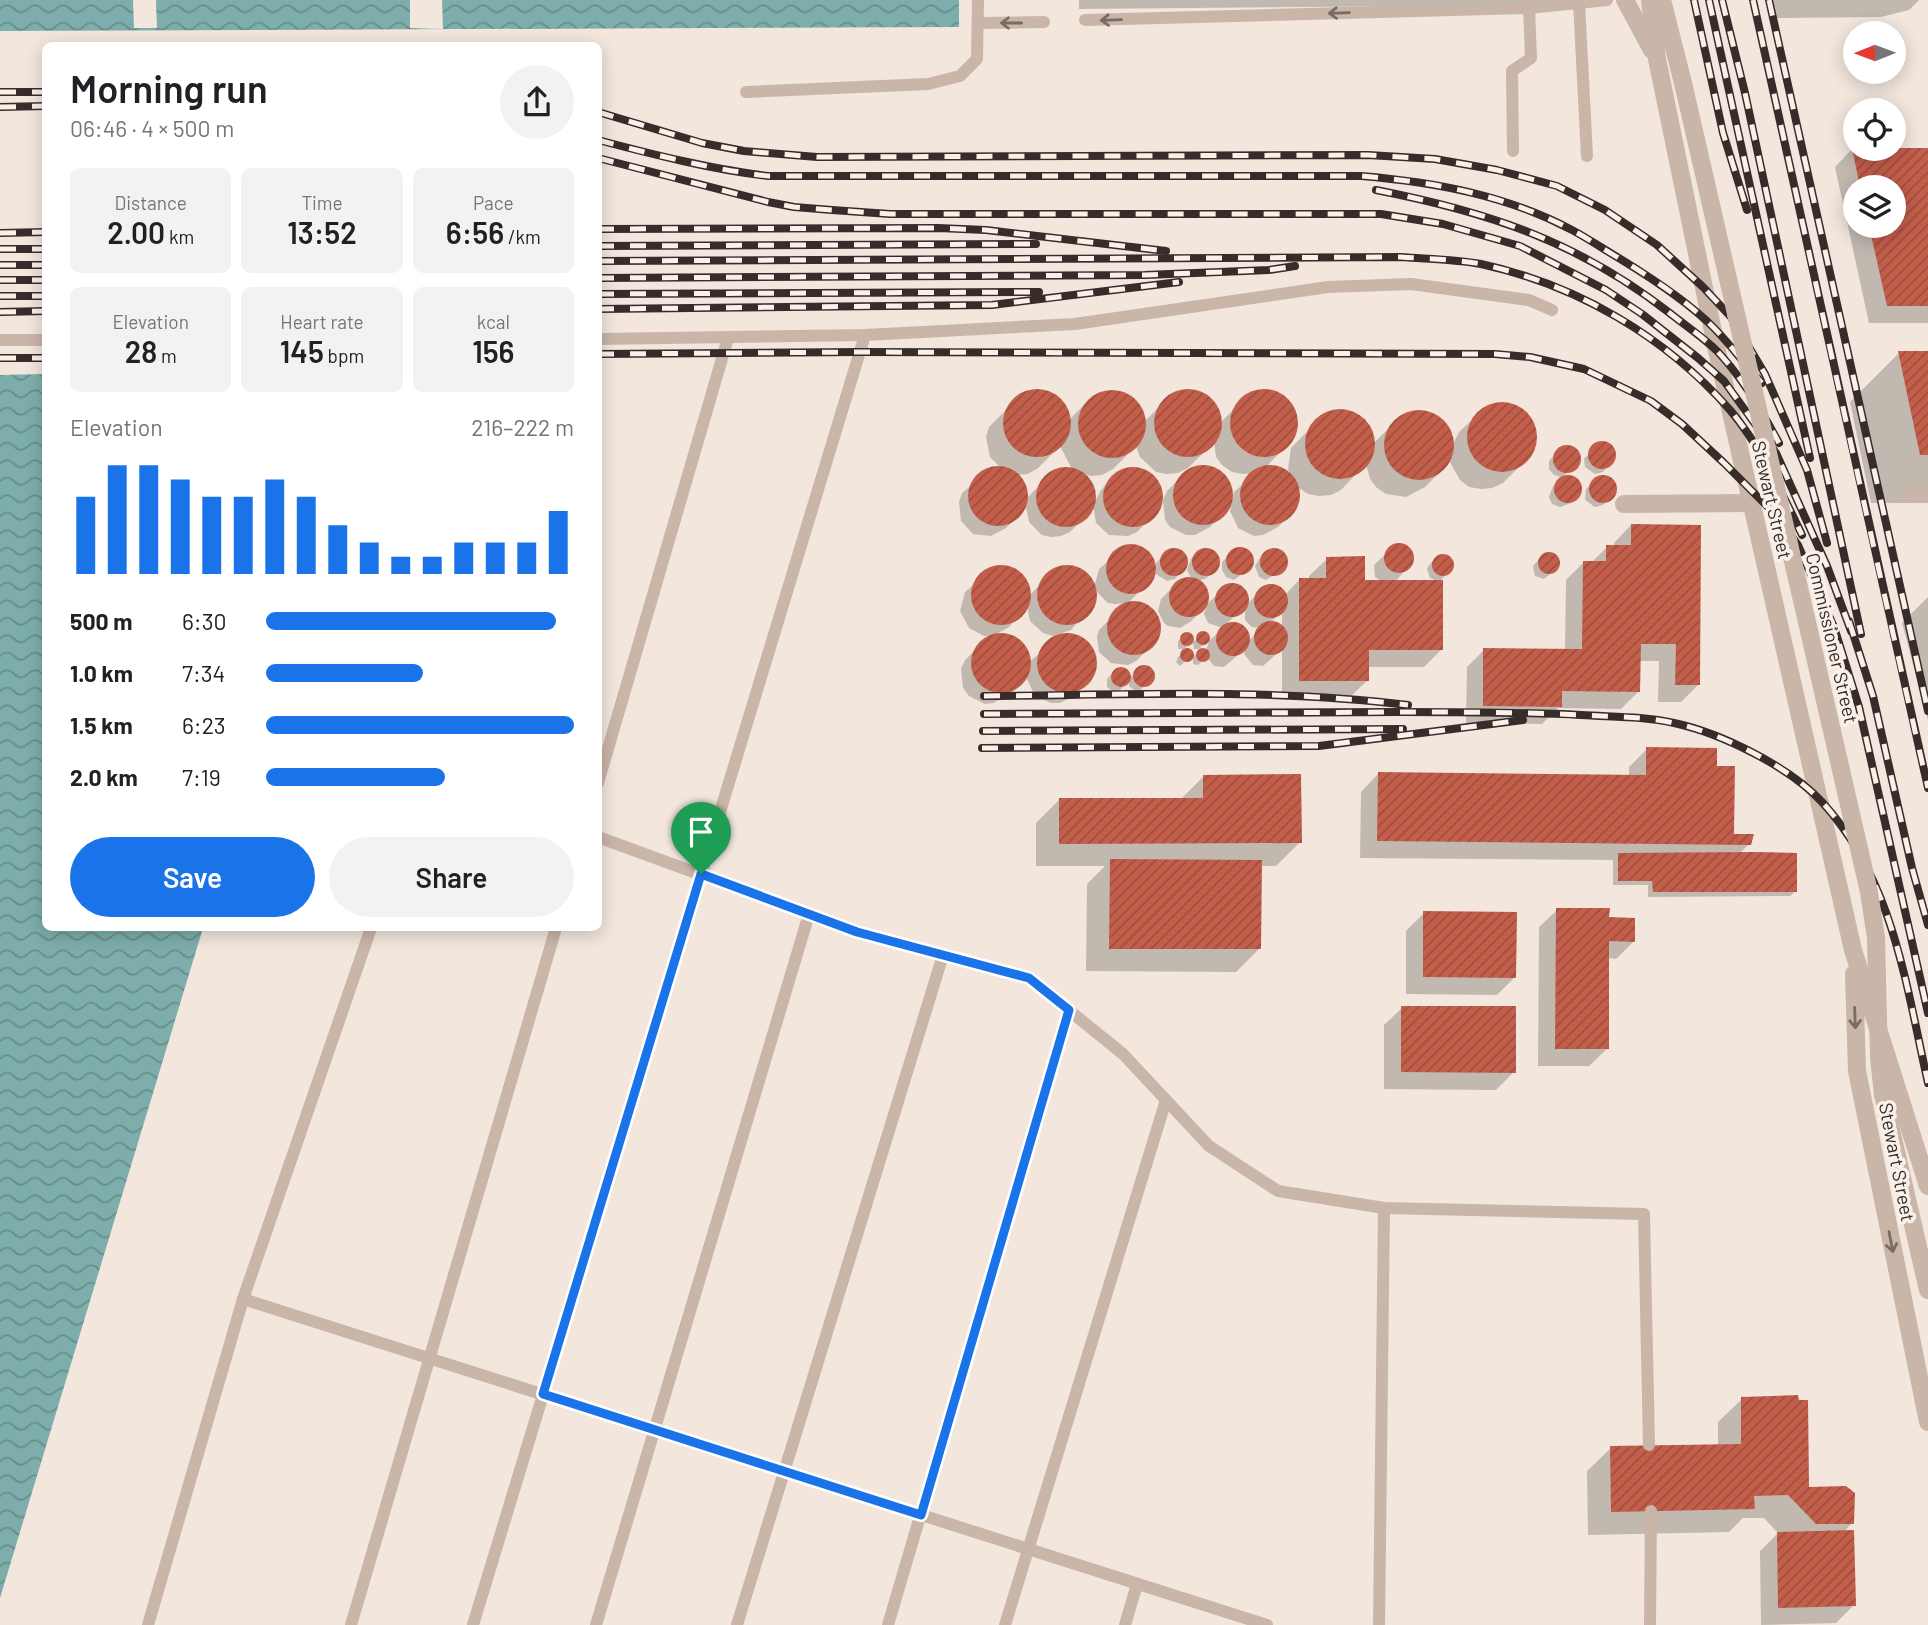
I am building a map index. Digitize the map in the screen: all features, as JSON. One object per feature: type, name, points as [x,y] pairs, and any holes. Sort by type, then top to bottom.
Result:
[{"type":"street","name":"Stewart Street","points":[[1625,0],[1657,59]]},
{"type":"street","name":"Stewart Street","points":[[1650,0],[1657,59],[1750,503],[1821,800],[1853,950],[1928,1186]]},
{"type":"street","name":"Commissioner Street","points":[[1661,0],[1689,110],[1869,892],[1876,938],[1879,1057],[1883,1095],[1928,1290]]},
{"type":"street","points":[[1625,504],[1750,503]]},
{"type":"street","name":"Stewart Street","points":[[1853,950],[1857,1071],[1928,1422]]},
{"type":"lane","points":[[746,92],[928,84],[960,76],[977,59],[978,0]]},
{"type":"lane","points":[[1085,20],[1529,8],[1608,0]]},
{"type":"lane","points":[[1579,3],[1587,156]]},
{"type":"lane","points":[[1513,150],[1512,71],[1531,58],[1529,8]]},
{"type":"lane","points":[[978,23],[1044,22]]},
{"type":"lane","points":[[602,339],[865,335],[1075,324],[1328,287],[1411,284],[1529,300],[1552,310]]},
{"type":"lane","points":[[473,1625],[865,335]]},
{"type":"lane","points":[[602,769],[728,338]]},
{"type":"lane","points":[[0,340],[42,340]]},
{"type":"lane","points":[[602,838],[857,932],[1029,978],[1123,1054],[1209,1146],[1278,1191],[1384,1208],[1644,1214],[1649,1445]]},
{"type":"lane","points":[[596,1625],[809,914]]},
{"type":"lane","points":[[148,1625],[243,1299],[370,931]]},
{"type":"lane","points":[[351,1625],[555,931]]},
{"type":"lane","points":[[737,1625],[943,955]]},
{"type":"lane","points":[[888,1625],[1069,1010]]},
{"type":"lane","points":[[1005,1625],[1166,1100]]},
{"type":"lane","points":[[1379,1625],[1384,1208]]},
{"type":"lane","points":[[243,1299],[1263,1625]]},
{"type":"lane","points":[[1650,1625],[1651,1511]]},
{"type":"lane","points":[[1125,1625],[1137,1584]]},
{"type":"water","points":[[0,0],[959,0],[959,27],[0,31]]},
{"type":"water","points":[[42,374],[42,931],[202,931],[0,1598],[0,375]]},
{"type":"pier","points":[[133,0],[156,0],[157,28],[134,28]]},
{"type":"pier","points":[[410,0],[442,0],[443,29],[410,28]]},
{"type":"building","points":[[1906,148],[1928,148],[1928,306],[1887,306],[1872,238],[1906,238],[1906,175],[1858,175],[1855,161],[1906,161]]},
{"type":"building","points":[[1898,351],[1928,351],[1928,455],[1920,455]]},
{"type":"building","points":[[1030,389],[1044,389],[1056,394],[1066,404],[1071,423],[1066,442],[1056,452],[1044,457],[1030,457],[1018,452],[1008,442],[1003,430],[1003,416],[1008,404],[1018,394]]},
{"type":"building","points":[[1181,389],[1195,389],[1207,394],[1217,404],[1222,423],[1217,442],[1207,452],[1195,457],[1181,457],[1169,452],[1159,442],[1154,430],[1154,416],[1159,404],[1169,394]]},
{"type":"building","points":[[1257,389],[1271,389],[1283,394],[1293,404],[1298,423],[1293,442],[1283,452],[1271,457],[1257,457],[1245,452],[1235,442],[1230,430],[1230,416],[1235,404],[1245,394]]},
{"type":"building","points":[[1105,390],[1119,390],[1131,395],[1141,405],[1146,424],[1141,443],[1131,453],[1119,458],[1105,458],[1093,453],[1083,443],[1078,431],[1078,417],[1083,405],[1093,395]]},
{"type":"building","points":[[1502,402],[1527,412],[1537,437],[1527,462],[1502,472],[1477,462],[1467,437],[1477,412]]},
{"type":"building","points":[[1340,409],[1365,419],[1375,444],[1365,469],[1340,479],[1315,469],[1305,444],[1315,419]]},
{"type":"building","points":[[1419,410],[1444,420],[1454,445],[1444,470],[1419,480],[1394,470],[1384,445],[1394,420]]},
{"type":"building","points":[[1602,441],[1612,445],[1616,455],[1612,465],[1602,469],[1592,465],[1588,455],[1592,445]]},
{"type":"building","points":[[1567,445],[1577,449],[1581,459],[1577,469],[1567,473],[1557,469],[1553,459],[1557,449]]},
{"type":"building","points":[[1203,465],[1224,474],[1233,495],[1224,516],[1203,525],[1182,516],[1173,495],[1182,474]]},
{"type":"building","points":[[1270,465],[1291,474],[1300,495],[1291,516],[1270,525],[1249,516],[1240,495],[1249,474]]},
{"type":"building","points":[[998,466],[1019,475],[1028,496],[1019,517],[998,526],[977,517],[968,496],[977,475]]},
{"type":"building","points":[[1066,467],[1087,476],[1096,497],[1087,518],[1066,527],[1045,518],[1036,497],[1045,476]]},
{"type":"building","points":[[1133,467],[1154,476],[1163,497],[1154,518],[1133,527],[1112,518],[1103,497],[1112,476]]},
{"type":"building","points":[[1568,475],[1578,479],[1582,489],[1578,499],[1568,503],[1558,499],[1554,489],[1558,479]]},
{"type":"building","points":[[1603,475],[1613,479],[1617,489],[1613,499],[1603,503],[1593,499],[1589,489],[1593,479]]},
{"type":"building","points":[[1631,524],[1701,525],[1700,685],[1675,685],[1676,644],[1641,644],[1640,692],[1562,691],[1562,707],[1483,706],[1483,648],[1582,649],[1583,561],[1606,561],[1606,545],[1631,545]]},
{"type":"building","points":[[1399,543],[1410,547],[1414,558],[1410,569],[1399,573],[1388,569],[1384,558],[1388,547]]},
{"type":"building","points":[[1131,544],[1148,552],[1156,569],[1148,586],[1131,594],[1114,586],[1106,569],[1114,552]]},
{"type":"building","points":[[1240,547],[1250,551],[1254,561],[1250,571],[1240,575],[1230,571],[1226,561],[1230,551]]},
{"type":"building","points":[[1174,548],[1184,552],[1188,562],[1184,572],[1174,576],[1164,572],[1160,562],[1164,552]]},
{"type":"building","points":[[1206,548],[1216,552],[1220,562],[1216,572],[1206,576],[1196,572],[1192,562],[1196,552]]},
{"type":"building","points":[[1274,548],[1284,552],[1288,562],[1284,572],[1274,576],[1264,572],[1260,562],[1264,552]]},
{"type":"building","points":[[1549,552],[1557,555],[1560,563],[1557,571],[1549,574],[1541,571],[1538,563],[1541,555]]},
{"type":"building","points":[[1443,554],[1451,557],[1454,565],[1451,573],[1443,576],[1435,573],[1432,565],[1435,557]]},
{"type":"building","points":[[1365,556],[1365,580],[1443,580],[1443,650],[1369,650],[1369,681],[1299,681],[1299,578],[1326,578],[1326,557]]},
{"type":"building","points":[[1001,565],[1022,574],[1031,595],[1022,616],[1001,625],[980,616],[971,595],[980,574]]},
{"type":"building","points":[[1067,565],[1088,574],[1097,595],[1088,616],[1067,625],[1046,616],[1037,595],[1046,574]]},
{"type":"building","points":[[1189,577],[1197,578],[1203,583],[1208,589],[1208,605],[1203,611],[1197,616],[1189,617],[1181,616],[1175,611],[1170,605],[1169,597],[1170,589],[1175,583],[1181,578]]},
{"type":"building","points":[[1232,583],[1244,588],[1249,600],[1244,612],[1232,617],[1220,612],[1215,600],[1220,588]]},
{"type":"building","points":[[1271,584],[1283,589],[1288,601],[1283,613],[1271,618],[1259,613],[1254,601],[1259,589]]},
{"type":"building","points":[[1134,601],[1153,609],[1161,628],[1153,647],[1134,655],[1115,647],[1107,628],[1115,609]]},
{"type":"building","points":[[1271,621],[1283,626],[1288,638],[1283,650],[1271,655],[1259,650],[1254,638],[1259,626]]},
{"type":"building","points":[[1233,622],[1245,627],[1250,639],[1245,651],[1233,656],[1221,651],[1216,639],[1221,627]]},
{"type":"building","points":[[1203,631],[1208,633],[1208,643],[1203,645],[1198,643],[1196,638],[1198,633]]},
{"type":"building","points":[[1187,632],[1192,634],[1192,644],[1187,646],[1182,644],[1180,639],[1182,634]]},
{"type":"building","points":[[1001,633],[1022,642],[1031,663],[1022,684],[1001,693],[980,684],[971,663],[980,642]]},
{"type":"building","points":[[1067,633],[1088,642],[1097,663],[1088,684],[1067,693],[1046,684],[1037,663],[1046,642]]},
{"type":"building","points":[[1187,648],[1192,650],[1192,660],[1187,662],[1182,660],[1180,655],[1182,650]]},
{"type":"building","points":[[1203,648],[1208,650],[1208,660],[1203,662],[1198,660],[1196,655],[1198,650]]},
{"type":"building","points":[[1144,665],[1152,668],[1155,676],[1152,684],[1144,687],[1136,684],[1133,676],[1136,668]]},
{"type":"building","points":[[1117,667],[1125,667],[1131,677],[1125,687],[1117,687],[1111,681],[1111,673]]},
{"type":"building","points":[[1646,747],[1717,748],[1717,766],[1735,766],[1734,834],[1754,834],[1751,845],[1377,841],[1378,772],[1646,775]]},
{"type":"building","points":[[1301,774],[1302,843],[1059,844],[1059,798],[1203,798],[1203,775]]},
{"type":"building","points":[[1618,853],[1797,853],[1797,892],[1653,892],[1652,881],[1618,881]]},
{"type":"building","points":[[1110,859],[1262,860],[1261,949],[1109,949]]},
{"type":"building","points":[[1556,908],[1610,908],[1609,917],[1635,918],[1635,942],[1609,941],[1609,1049],[1555,1049]]},
{"type":"building","points":[[1423,911],[1517,912],[1516,978],[1423,977]]},
{"type":"building","points":[[1401,1006],[1516,1006],[1516,1073],[1401,1072]]},
{"type":"building","points":[[1798,1395],[1799,1400],[1808,1400],[1809,1487],[1846,1486],[1855,1493],[1854,1524],[1816,1524],[1788,1495],[1754,1496],[1755,1509],[1611,1512],[1610,1446],[1741,1444],[1741,1397]]},
{"type":"building","points":[[1854,1530],[1856,1606],[1778,1608],[1777,1532]]},
{"type":"railway","points":[[1694,0],[1723,133],[1747,210]]},
{"type":"railway","points":[[1709,0],[1810,458]]},
{"type":"railway","points":[[1722,0],[1745,93],[1861,634]]},
{"type":"railway","points":[[1753,0],[1928,788]]},
{"type":"railway","points":[[1769,0],[1928,711]]},
{"type":"railway","points":[[0,92],[42,92]]},
{"type":"railway","points":[[0,107],[42,106]]},
{"type":"railway","points":[[602,113],[702,143],[744,151],[817,157],[1368,155],[1435,159],[1497,170],[1557,186],[1605,210],[1657,245],[1731,317],[1765,374],[1807,470],[1827,543]]},
{"type":"railway","points":[[602,141],[704,165],[768,176],[1361,176],[1442,186],[1521,208],[1591,241],[1658,283],[1703,317],[1762,383]]},
{"type":"railway","points":[[602,159],[794,207],[890,214],[1381,214],[1443,224],[1520,246],[1606,290],[1642,314],[1724,381],[1776,453],[1827,566],[1851,631]]},
{"type":"railway","points":[[1376,190],[1495,220],[1531,233],[1602,267],[1637,289],[1717,351],[1751,395],[1779,443]]},
{"type":"railway","points":[[602,229],[938,228],[986,230],[1166,251]]},
{"type":"railway","points":[[0,233],[42,232]]},
{"type":"railway","points":[[602,246],[1036,244]]},
{"type":"railway","points":[[0,249],[42,249]]},
{"type":"railway","points":[[602,261],[1401,257],[1481,264],[1517,273],[1585,300],[1617,317],[1677,359],[1705,383],[1751,438],[1802,535]]},
{"type":"railway","points":[[0,265],[42,265]]},
{"type":"railway","points":[[602,278],[1145,275],[1269,270],[1295,266]]},
{"type":"railway","points":[[0,280],[42,280]]},
{"type":"railway","points":[[602,309],[992,305],[1179,282]]},
{"type":"railway","points":[[602,294],[1039,292]]},
{"type":"railway","points":[[0,296],[42,296]]},
{"type":"railway","points":[[0,312],[42,311]]},
{"type":"railway","points":[[602,354],[1495,354],[1530,357],[1584,369],[1651,401],[1682,424],[1724,463],[1777,516],[1798,545],[1834,627],[1859,707],[1928,1013]]},
{"type":"railway","points":[[0,358],[42,358]]},
{"type":"railway","points":[[1849,621],[1873,696],[1912,868],[1928,925]]},
{"type":"railway","points":[[984,696],[1250,694],[1408,705]]},
{"type":"railway","points":[[984,714],[1536,713],[1651,719],[1693,728],[1733,743],[1774,764],[1808,789],[1846,832],[1865,865],[1881,899],[1904,971],[1928,1083]]},
{"type":"railway","points":[[982,748],[1319,746],[1523,720]]},
{"type":"railway","points":[[983,731],[1403,729]]},
{"type":"route","points":[[701,874],[857,932],[1029,978],[1069,1010],[921,1515],[543,1394],[701,874]]}]
